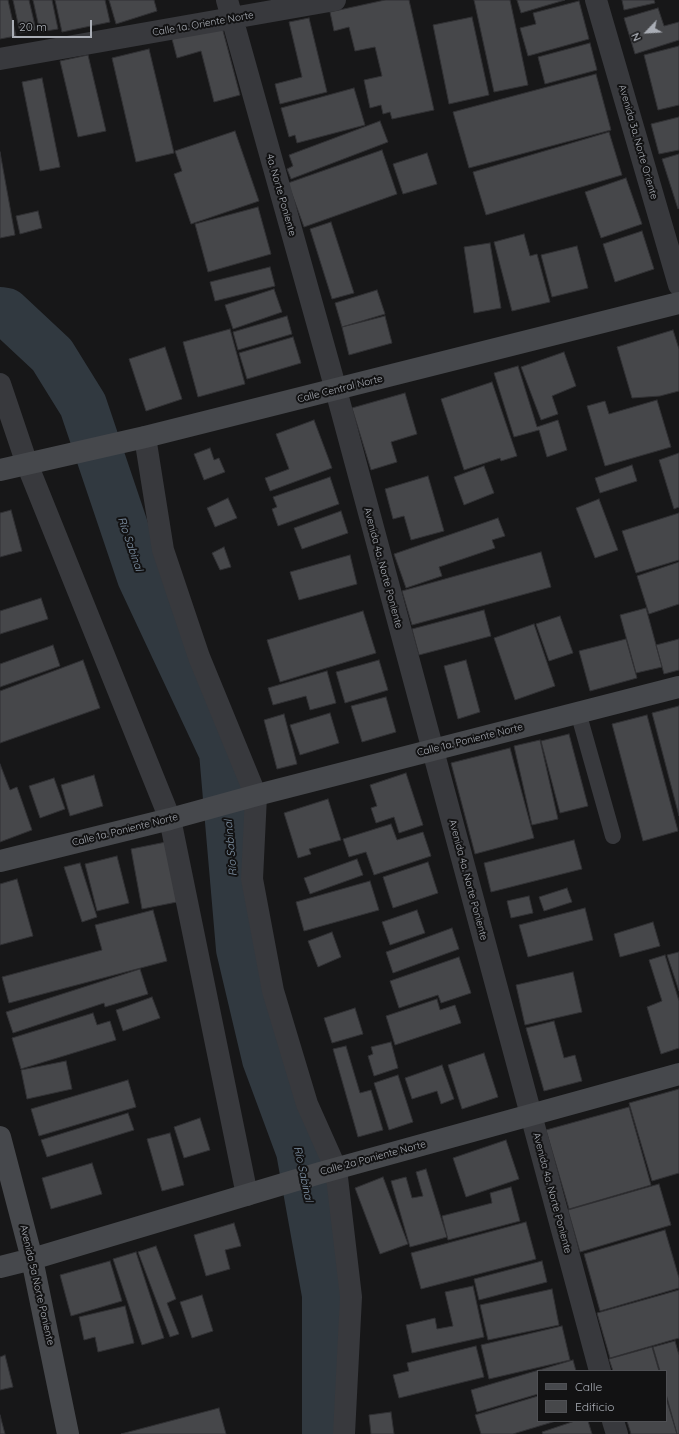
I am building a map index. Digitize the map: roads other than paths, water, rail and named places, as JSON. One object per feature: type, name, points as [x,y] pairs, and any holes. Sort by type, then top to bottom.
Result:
[{"type":"main road","name":"Calle Central Norte","points":[[0,470],[145,437],[679,303]]},
{"type":"main road","name":"Calle 1a. Poniente Norte","points":[[0,861],[173,818],[679,687]]},
{"type":"main road","name":"Calle 2a Poniente Norte","points":[[0,1267],[328,1171],[679,1074]]},
{"type":"main road","name":"Avenida 5a Norte Poniente","points":[[0,1137],[32,1258],[68,1434]]},
{"type":"street","name":"Calle 1a. Oriente Norte","points":[[0,59],[229,9],[335,0]]},
{"type":"street","name":"Avenida 3a. Norte Oriente","points":[[596,0],[679,285]]},
{"type":"street","name":"4a. Norte Poniente","points":[[229,9],[336,390]]},
{"type":"street","points":[[0,384],[30,463],[173,818],[248,1194]]},
{"type":"street","name":"Avenida 4a. Norte Poniente","points":[[336,390],[600,1370]]},
{"type":"street","points":[[145,437],[163,550],[199,657],[256,796],[252,879],[273,991],[328,1171],[351,1297],[344,1434]]},
{"type":"street","points":[[613,1422],[617,1434]]},
{"type":"lane","points":[[578,712],[613,836]]},
{"type":"waterway","name":"Río Sabinal","points":[[0,311],[6,312],[52,355],[83,405],[141,577],[223,752],[240,949],[266,1059],[300,1151],[326,1295],[326,1434]]}]
